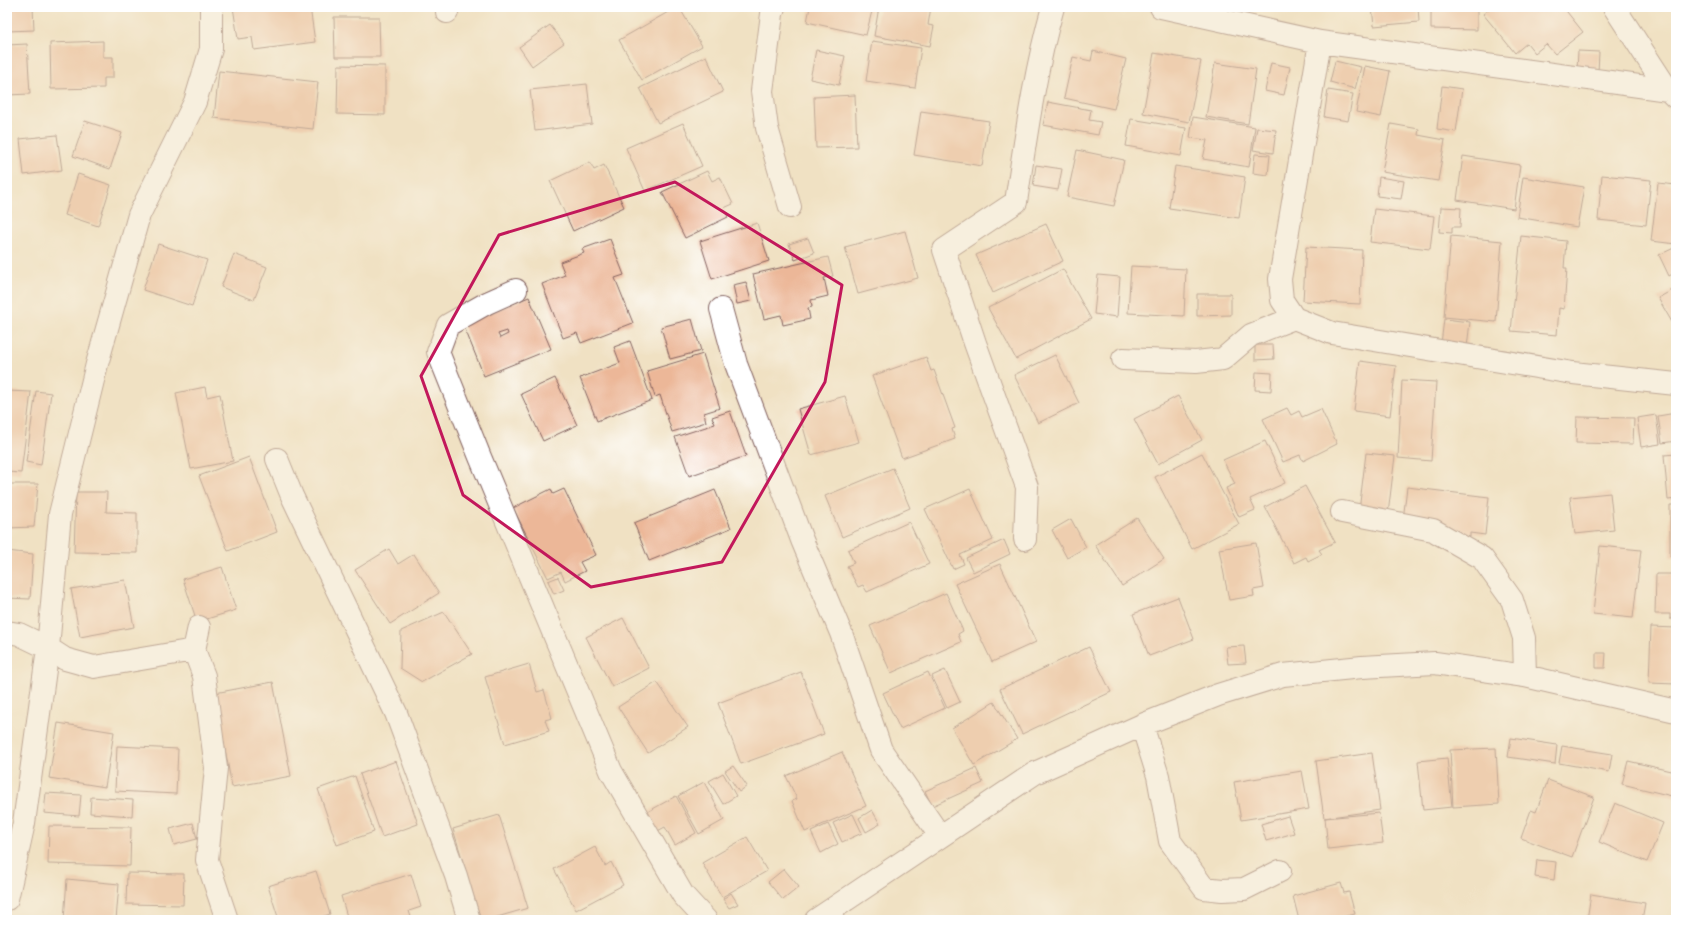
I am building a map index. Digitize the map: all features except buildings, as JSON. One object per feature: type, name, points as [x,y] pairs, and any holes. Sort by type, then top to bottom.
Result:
[{"type":"street","points":[[7,899],[24,823],[48,648],[60,514],[97,364],[139,215],[195,102],[211,49],[211,7]]},
{"type":"street","points":[[774,7],[762,91],[767,128],[790,207]]},
{"type":"street","points":[[1025,539],[1027,487],[944,250],[1016,202],[1043,41],[1053,7]]},
{"type":"street","points":[[1161,7],[1320,42],[1672,94]]},
{"type":"street","points":[[1614,7],[1672,94]]},
{"type":"street","points":[[1320,42],[1280,279],[1282,300],[1294,318],[1332,333],[1572,373],[1676,384]]},
{"type":"street","points":[[516,290],[487,303],[448,325],[438,352],[480,457],[611,771],[683,895],[706,920]]},
{"type":"street","points":[[721,309],[736,364],[802,540],[841,633],[881,750],[940,836]]},
{"type":"street","points":[[1123,359],[1196,362],[1223,359],[1251,335],[1294,318]]},
{"type":"street","points":[[278,459],[292,496],[396,712],[456,876],[469,920]]},
{"type":"street","points":[[1342,512],[1433,530],[1482,558],[1512,600],[1524,638],[1526,676]]},
{"type":"street","points":[[199,627],[194,650],[204,676],[216,768],[207,860],[227,920]]},
{"type":"street","points":[[7,632],[19,634],[48,648],[65,659],[94,667],[194,650]]},
{"type":"street","points":[[816,920],[1035,773],[1142,725],[1218,695],[1283,675],[1362,667],[1435,663],[1526,676],[1676,711]]},
{"type":"street","points":[[1142,725],[1158,776],[1170,841],[1204,888],[1244,889],[1280,871]]},
{"type":"highlighted area","points":[[675,182],[842,285],[825,382],[722,562],[591,587],[463,495],[421,376],[499,235]]}]
